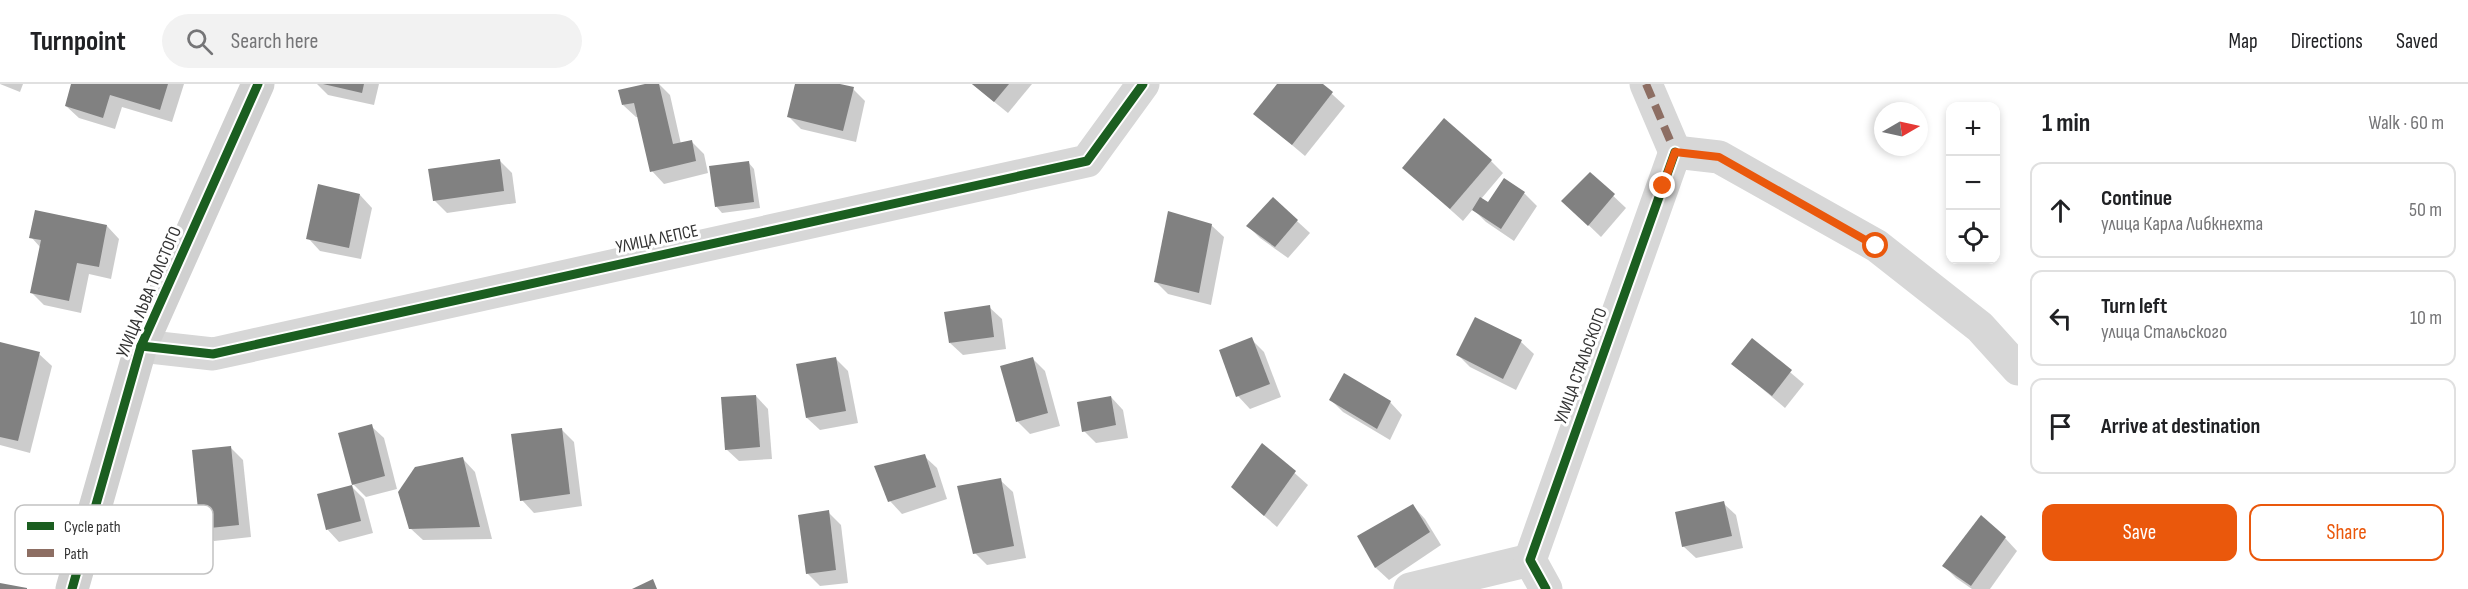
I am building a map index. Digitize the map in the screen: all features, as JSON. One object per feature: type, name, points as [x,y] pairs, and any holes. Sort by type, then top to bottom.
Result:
[{"type":"street","name":"УЛИЦА ЛЬВА ТОЛСТОГО","points":[[96,505],[141,346],[258,84]]},
{"type":"street","name":"УЛИЦА ЛЕПСЕ","points":[[141,346],[213,354],[1087,161],[1143,84]]},
{"type":"street","points":[[1646,84],[1675,152],[1719,157],[1876,246],[1980,327],[2018,369]]},
{"type":"street","name":"УЛИЦА СТАЛЬСКОГО","points":[[1530,560],[1675,152]]},
{"type":"street","points":[[1410,589],[1530,560],[1546,589]]},
{"type":"street","name":"УЛИЦА ЛЬВА ТОЛСТОГО","points":[[72,589],[76,574]]},
{"type":"building","points":[[71,84],[168,84],[160,110],[110,95],[103,118],[65,106]]},
{"type":"building","points":[[323,84],[364,84],[362,93]]},
{"type":"building","points":[[645,84],[659,84],[673,144],[692,140],[696,161],[650,172],[634,103],[622,105],[618,90]]},
{"type":"building","points":[[795,84],[840,84],[854,87],[843,131],[787,117]]},
{"type":"building","points":[[972,84],[1009,84],[994,102]]},
{"type":"building","points":[[1277,84],[1323,84],[1333,92],[1292,145],[1253,114]]},
{"type":"building","points":[[1444,118],[1492,160],[1450,209],[1402,168]]},
{"type":"building","points":[[500,159],[504,191],[433,201],[428,169]]},
{"type":"building","points":[[749,161],[754,202],[715,207],[709,166]]},
{"type":"building","points":[[1590,172],[1615,194],[1588,226],[1561,201]]},
{"type":"building","points":[[1504,178],[1525,192],[1501,229],[1472,210],[1480,197],[1488,202]]},
{"type":"building","points":[[318,184],[360,194],[349,248],[306,239]]},
{"type":"building","points":[[1273,197],[1298,220],[1275,247],[1246,226]]},
{"type":"building","points":[[35,210],[107,225],[99,267],[77,263],[69,301],[30,293],[41,240],[29,238]]},
{"type":"building","points":[[1168,211],[1212,224],[1199,293],[1154,282]]},
{"type":"building","points":[[990,305],[994,337],[949,343],[944,312]]},
{"type":"building","points":[[1475,317],[1522,340],[1503,379],[1456,355]]},
{"type":"building","points":[[1252,337],[1270,384],[1236,397],[1219,350]]},
{"type":"building","points":[[1752,338],[1792,370],[1772,396],[1731,364]]},
{"type":"building","points":[[0,342],[40,352],[18,441],[0,437]]},
{"type":"building","points":[[836,357],[846,411],[806,418],[796,364]]},
{"type":"building","points":[[1033,357],[1048,413],[1016,422],[1000,366]]},
{"type":"building","points":[[1344,373],[1391,401],[1377,429],[1329,400]]},
{"type":"building","points":[[756,395],[760,447],[725,450],[721,397]]},
{"type":"building","points":[[1111,396],[1116,425],[1082,432],[1077,402]]},
{"type":"building","points":[[372,424],[385,476],[352,485],[338,433]]},
{"type":"building","points":[[562,428],[570,494],[520,501],[511,434]]},
{"type":"building","points":[[1262,443],[1296,471],[1264,516],[1231,487]]},
{"type":"building","points":[[231,446],[239,525],[213,528],[213,505],[198,505],[192,450]]},
{"type":"building","points":[[925,454],[936,487],[888,502],[874,466]]},
{"type":"building","points":[[463,457],[480,527],[409,529],[398,492],[415,467]]},
{"type":"building","points":[[1001,478],[1014,546],[973,554],[957,486]]},
{"type":"building","points":[[352,485],[361,521],[326,530],[317,494]]},
{"type":"building","points":[[1724,501],[1732,536],[1682,547],[1675,512]]},
{"type":"building","points":[[1413,504],[1430,532],[1375,568],[1357,536]]},
{"type":"building","points":[[829,510],[836,570],[806,574],[798,515]]},
{"type":"building","points":[[1981,515],[2006,537],[1971,586],[1942,566]]},
{"type":"building","points":[[653,579],[657,589],[632,589]]},
{"type":"building","points":[[0,583],[27,588],[27,589],[0,589]]},
{"type":"marked path","points":[[1646,84],[1675,152],[1673,156]]},
{"type":"cycle path","points":[[96,505],[141,346],[258,84]]},
{"type":"cycle path","points":[[141,346],[213,354],[1087,161],[1143,84]]},
{"type":"cycle path","points":[[1546,589],[1530,560],[1675,152]]},
{"type":"cycle path","points":[[72,589],[76,574]]},
{"type":"route","points":[[1663,186],[1675,152],[1719,157],[1876,246]]}]
